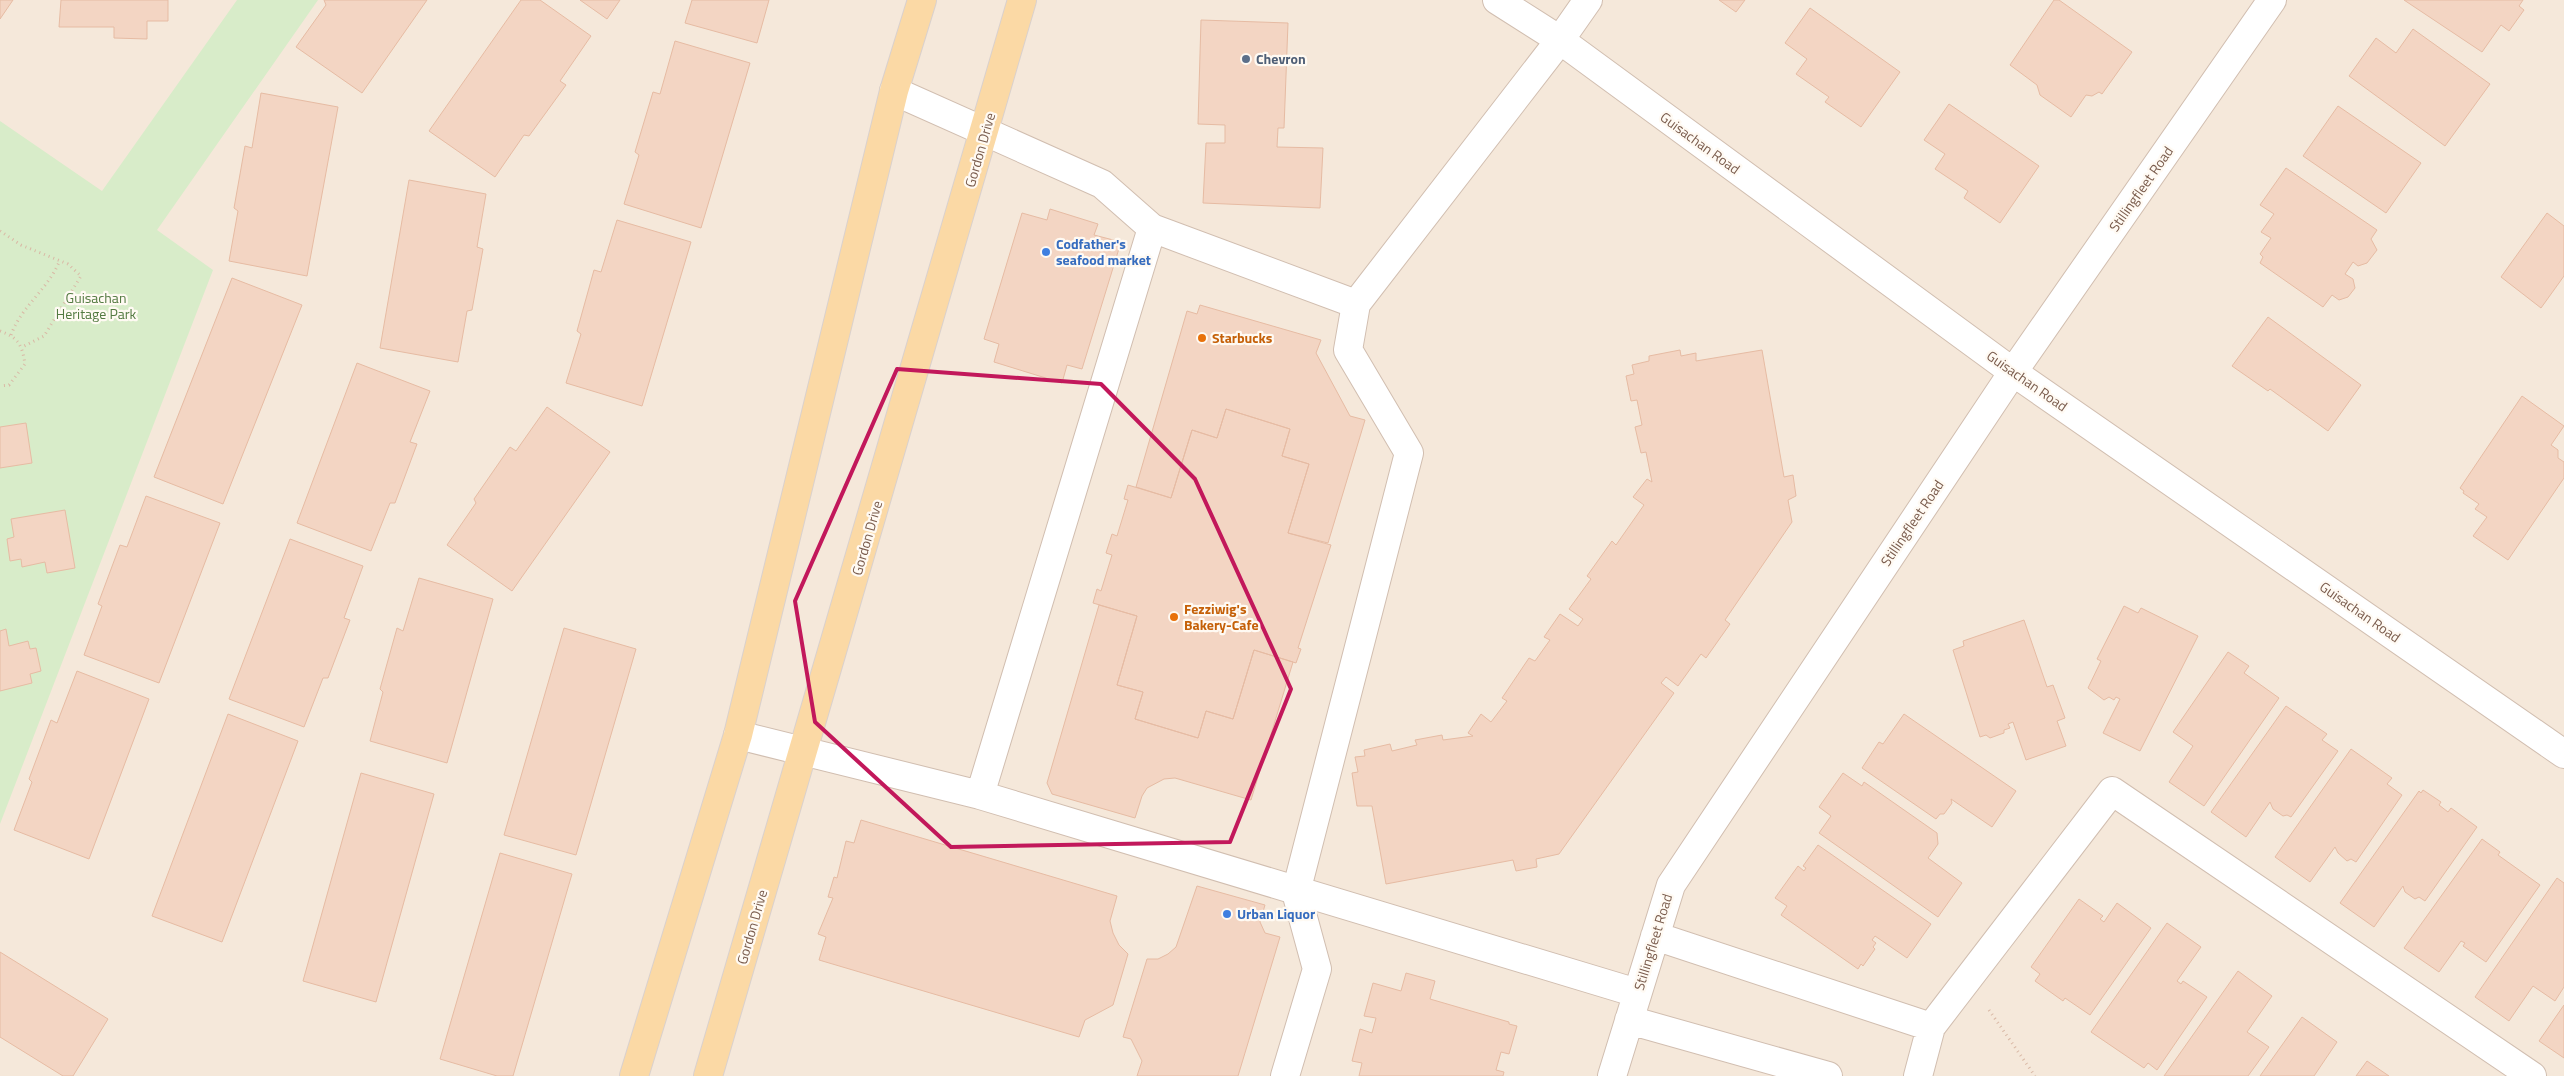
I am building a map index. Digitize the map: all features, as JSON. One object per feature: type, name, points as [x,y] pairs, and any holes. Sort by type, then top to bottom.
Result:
[{"type":"main road","points":[[634,1076],[738,735],[894,91],[922,0]]},
{"type":"main road","name":"Gordon Drive","points":[[708,1076],[986,132],[1022,0]]},
{"type":"street","name":"Guisachan Road","points":[[1497,0],[1560,40],[2013,372],[2564,754]]},
{"type":"street","points":[[1285,1076],[1317,968],[1296,892],[1409,453],[1348,350],[1356,304],[1560,40],[1588,0]]},
{"type":"street","name":"Stillingfleet Road","points":[[1612,1076],[1671,885],[2013,372],[2272,0]]},
{"type":"street","points":[[894,91],[1102,184],[1152,228],[1356,304]]},
{"type":"street","points":[[980,795],[1152,228]]},
{"type":"street","points":[[738,735],[980,795],[1296,892],[1637,993]]},
{"type":"street","points":[[1918,1076],[1931,1027],[2112,791],[2532,1076]]},
{"type":"street","points":[[1655,936],[1931,1027]]},
{"type":"street","points":[[1629,1020],[1828,1076]]},
{"type":"path","points":[[0,231],[21,245],[68,264],[81,276],[44,336],[22,347]]},
{"type":"path","points":[[11,335],[17,318],[47,284],[60,260]]},
{"type":"path","points":[[0,331],[11,335],[22,347],[25,364],[9,385],[0,386]]},
{"type":"path","points":[[1961,988],[1988,1008],[2035,1076]]},
{"type":"highlighted area","points":[[897,369],[1101,384],[1195,479],[1291,689],[1230,842],[951,847],[815,722],[795,601]]},
{"type":"shaded area","points":[[0,0],[2564,0],[2564,1076],[0,1076]]},
{"type":"green space","name":"Guisachan Heritage Park","points":[[237,0],[318,0],[157,230],[213,270],[0,824],[0,121],[102,191]]},
{"type":"building","points":[[0,0],[13,0],[0,19]]},
{"type":"building","points":[[61,0],[168,0],[168,21],[147,21],[147,39],[114,38],[114,27],[59,27]]},
{"type":"building","points":[[324,0],[427,0],[362,93],[296,47],[326,5]]},
{"type":"building","points":[[521,0],[540,0],[591,36],[560,81],[566,85],[529,136],[524,135],[495,177],[429,131]]},
{"type":"building","points":[[580,0],[620,0],[607,19]]},
{"type":"building","points":[[692,0],[769,0],[757,43],[685,23]]},
{"type":"building","points":[[1719,0],[1745,0],[1736,12]]},
{"type":"building","points":[[2054,0],[2059,0],[2132,52],[2102,94],[2099,92],[2092,96],[2086,95],[2071,117],[2040,95],[2037,85],[2010,65]]},
{"type":"building","points":[[2404,0],[2523,0],[2519,6],[2524,10],[2509,31],[2501,25],[2482,52]]},
{"type":"building","points":[[1810,8],[1900,72],[1861,127],[1825,102],[1829,97],[1796,74],[1807,59],[1785,43]]},
{"type":"building","points":[[1201,20],[1288,23],[1284,128],[1278,128],[1277,147],[1323,148],[1320,208],[1203,203],[1206,143],[1225,143],[1225,125],[1198,124]]},
{"type":"building","points":[[2413,29],[2490,84],[2445,146],[2349,76],[2376,38],[2396,53]]},
{"type":"building","points":[[675,41],[750,63],[701,228],[624,204],[639,155],[635,152],[653,92],[660,94]]},
{"type":"building","points":[[261,93],[338,107],[307,276],[229,261],[238,211],[234,208],[245,146],[252,148]]},
{"type":"building","points":[[1949,104],[2039,166],[2000,223],[1964,198],[1968,191],[1935,169],[1945,154],[1924,140]]},
{"type":"building","points":[[2338,106],[2421,163],[2386,213],[2303,156]]},
{"type":"building","points":[[2286,168],[2377,230],[2371,239],[2377,250],[2367,263],[2358,266],[2353,262],[2345,274],[2353,279],[2355,288],[2348,297],[2339,300],[2332,295],[2323,307],[2260,263],[2263,257],[2260,254],[2271,238],[2261,232],[2274,214],[2260,205]]},
{"type":"building","points":[[409,180],[486,194],[477,247],[483,249],[472,310],[467,311],[458,362],[380,348]]},
{"type":"building","points":[[1050,209],[1098,224],[1094,235],[1121,242],[1082,369],[1067,365],[1062,383],[994,362],[999,344],[984,339],[1022,213],[1047,220]]},
{"type":"building","points":[[2547,213],[2564,226],[2564,276],[2541,308],[2501,277]]},
{"type":"building","points":[[617,220],[691,242],[642,406],[566,383],[581,334],[577,331],[594,270],[601,272]]},
{"type":"building","points":[[232,278],[302,305],[223,504],[154,477]]},
{"type":"building","points":[[1200,305],[1321,340],[1316,353],[1350,416],[1365,420],[1328,543],[1288,533],[1309,464],[1282,456],[1290,429],[1226,409],[1217,438],[1192,430],[1171,498],[1136,487],[1187,311],[1197,314]]},
{"type":"building","points":[[2268,317],[2361,385],[2328,431],[2270,389],[2268,391],[2232,366]]},
{"type":"building","points":[[1680,350],[1681,356],[1696,353],[1696,361],[1762,350],[1784,477],[1793,475],[1796,496],[1788,500],[1792,522],[1725,620],[1730,624],[1706,658],[1701,654],[1678,686],[1666,677],[1661,683],[1674,693],[1559,854],[1536,859],[1537,867],[1516,871],[1513,860],[1386,884],[1372,806],[1357,806],[1352,773],[1358,772],[1355,757],[1365,756],[1364,750],[1390,744],[1392,751],[1417,745],[1415,740],[1442,735],[1443,740],[1473,736],[1468,733],[1481,714],[1491,722],[1507,701],[1502,698],[1529,658],[1535,661],[1550,640],[1544,637],[1560,614],[1578,626],[1583,619],[1569,609],[1591,579],[1587,576],[1612,541],[1616,545],[1644,505],[1633,497],[1647,479],[1652,482],[1646,452],[1641,453],[1635,427],[1642,425],[1637,400],[1631,401],[1626,376],[1634,374],[1632,365],[1649,361],[1649,356]]},
{"type":"building","points":[[357,363],[430,391],[410,442],[417,444],[395,503],[390,503],[371,551],[297,523]]},
{"type":"building","points":[[2522,396],[2564,426],[2551,445],[2558,450],[2558,458],[2564,462],[2564,478],[2508,560],[2473,536],[2487,517],[2475,509],[2479,504],[2463,493],[2464,491],[2460,488]]},
{"type":"building","points":[[547,407],[610,452],[512,591],[447,545],[476,503],[474,499],[510,447],[516,451]]},
{"type":"building","points":[[1226,409],[1290,429],[1282,456],[1309,464],[1288,533],[1331,545],[1298,648],[1301,649],[1296,663],[1254,650],[1233,719],[1206,711],[1198,738],[1135,719],[1143,692],[1117,685],[1137,616],[1093,603],[1097,589],[1101,591],[1112,555],[1106,553],[1112,534],[1117,536],[1128,500],[1124,499],[1128,485],[1171,498],[1192,430],[1217,438]]},
{"type":"building","points":[[26,423],[32,463],[0,468],[0,427]]},
{"type":"building","points":[[146,496],[220,523],[159,683],[84,655],[102,606],[98,604],[120,545],[127,547]]},
{"type":"building","points":[[65,510],[75,568],[47,573],[45,562],[22,567],[21,559],[10,561],[7,539],[14,537],[11,519]]},
{"type":"building","points":[[290,539],[363,566],[344,618],[350,620],[328,678],[323,678],[304,727],[229,699]]},
{"type":"building","points":[[419,578],[493,599],[447,763],[370,741],[383,692],[380,689],[397,628],[403,631]]},
{"type":"building","points":[[1099,605],[1137,616],[1117,685],[1143,692],[1135,719],[1198,738],[1206,711],[1233,719],[1254,650],[1293,662],[1251,800],[1175,778],[1164,779],[1147,788],[1142,796],[1135,818],[1052,794],[1047,783]]},
{"type":"building","points":[[2124,606],[2138,613],[2141,608],[2198,636],[2140,751],[2103,733],[2120,699],[2116,697],[2114,700],[2109,697],[2104,700],[2088,688],[2101,661],[2097,659]]},
{"type":"building","points":[[2024,620],[2047,687],[2053,685],[2065,718],[2057,721],[2066,746],[2026,760],[2013,722],[2008,724],[2010,728],[2004,730],[2004,733],[1990,738],[1986,735],[1980,737],[1953,650],[1964,646],[1963,641]]},
{"type":"building","points":[[564,628],[636,649],[576,855],[504,835]]},
{"type":"building","points":[[6,629],[9,646],[28,641],[30,649],[36,648],[41,671],[30,674],[32,683],[0,691],[0,631]]},
{"type":"building","points":[[2228,652],[2249,666],[2244,673],[2279,698],[2204,806],[2169,782],[2193,746],[2173,732]]},
{"type":"building","points":[[77,671],[149,699],[89,859],[14,830],[32,782],[29,779],[51,720],[57,723]]},
{"type":"building","points":[[2286,706],[2327,734],[2322,740],[2338,751],[2291,817],[2283,816],[2273,809],[2270,802],[2246,837],[2211,812]]},
{"type":"building","points":[[228,714],[298,741],[222,942],[152,916]]},
{"type":"building","points":[[1904,714],[2016,791],[1992,827],[1951,799],[1952,803],[1944,814],[1940,814],[1936,819],[1862,768],[1879,742],[1883,744]]},
{"type":"building","points":[[2351,749],[2392,778],[2387,784],[2402,795],[2356,862],[2351,859],[2347,861],[2338,853],[2335,847],[2310,882],[2275,857]]},
{"type":"building","points":[[361,773],[434,794],[376,1002],[303,981]]},
{"type":"building","points":[[1843,773],[1862,786],[1864,782],[1937,833],[1938,844],[1928,858],[1962,883],[1938,917],[1819,833],[1831,816],[1819,807]]},
{"type":"building","points":[[2423,790],[2441,802],[2439,805],[2448,812],[2451,808],[2477,827],[2425,901],[2419,897],[2415,899],[2405,892],[2403,886],[2374,927],[2340,903],[2419,791],[2421,793]]},
{"type":"building","points":[[861,820],[1117,896],[1110,921],[1119,945],[1128,954],[1113,1005],[1085,1020],[1079,1037],[819,960],[826,937],[818,934],[833,898],[828,897],[834,877],[837,878],[846,841],[854,843]]},
{"type":"building","points":[[2482,839],[2500,852],[2498,855],[2540,885],[2486,962],[2463,946],[2465,943],[2461,941],[2439,972],[2404,948]]},
{"type":"building","points":[[1818,845],[1931,924],[1907,958],[1875,936],[1872,940],[1876,943],[1873,947],[1875,949],[1863,966],[1861,964],[1858,969],[1781,915],[1787,906],[1775,898],[1798,866],[1804,871],[1806,868],[1803,866]]},
{"type":"building","points":[[500,853],[572,874],[513,1076],[497,1076],[440,1059]]},
{"type":"building","points":[[2557,878],[2564,883],[2564,987],[2555,1001],[2533,986],[2509,1021],[2475,997]]},
{"type":"building","points":[[1197,886],[1265,905],[1260,922],[1265,933],[1280,937],[1238,1076],[1137,1076],[1142,1061],[1131,1039],[1123,1037],[1147,959],[1158,959],[1176,947]]},
{"type":"building","points":[[2079,899],[2103,916],[2100,919],[2104,922],[2117,903],[2151,928],[2090,1015],[2065,998],[2063,1001],[2035,981],[2040,974],[2031,967]]},
{"type":"building","points":[[2167,923],[2201,947],[2177,981],[2181,984],[2183,981],[2207,997],[2157,1070],[2148,1063],[2144,1068],[2091,1032]]},
{"type":"building","points":[[0,952],[108,1019],[73,1076],[63,1076],[0,1037]]},
{"type":"building","points":[[2238,971],[2272,996],[2247,1032],[2269,1047],[2248,1076],[2164,1076]]},
{"type":"building","points":[[1406,973],[1435,981],[1430,999],[1517,1026],[1509,1054],[1501,1052],[1496,1070],[1504,1072],[1503,1076],[1359,1076],[1362,1063],[1352,1061],[1360,1029],[1372,1033],[1376,1018],[1364,1016],[1373,983],[1401,991]]},
{"type":"building","points":[[2564,1005],[2564,1058],[2539,1041]]},
{"type":"building","points":[[2302,1017],[2337,1042],[2314,1076],[2260,1076]]},
{"type":"building","points":[[2367,1061],[2389,1076],[2356,1076]]},
{"type":"place","name":"Chevron","points":[[1246,59]]},
{"type":"place","name":"Codfather's seafood market","points":[[1046,252]]},
{"type":"place","name":"Starbucks","points":[[1202,338]]},
{"type":"place","name":"Fezziwig's Bakery-Cafe","points":[[1174,617]]},
{"type":"place","name":"Urban Liquor","points":[[1227,914]]}]
